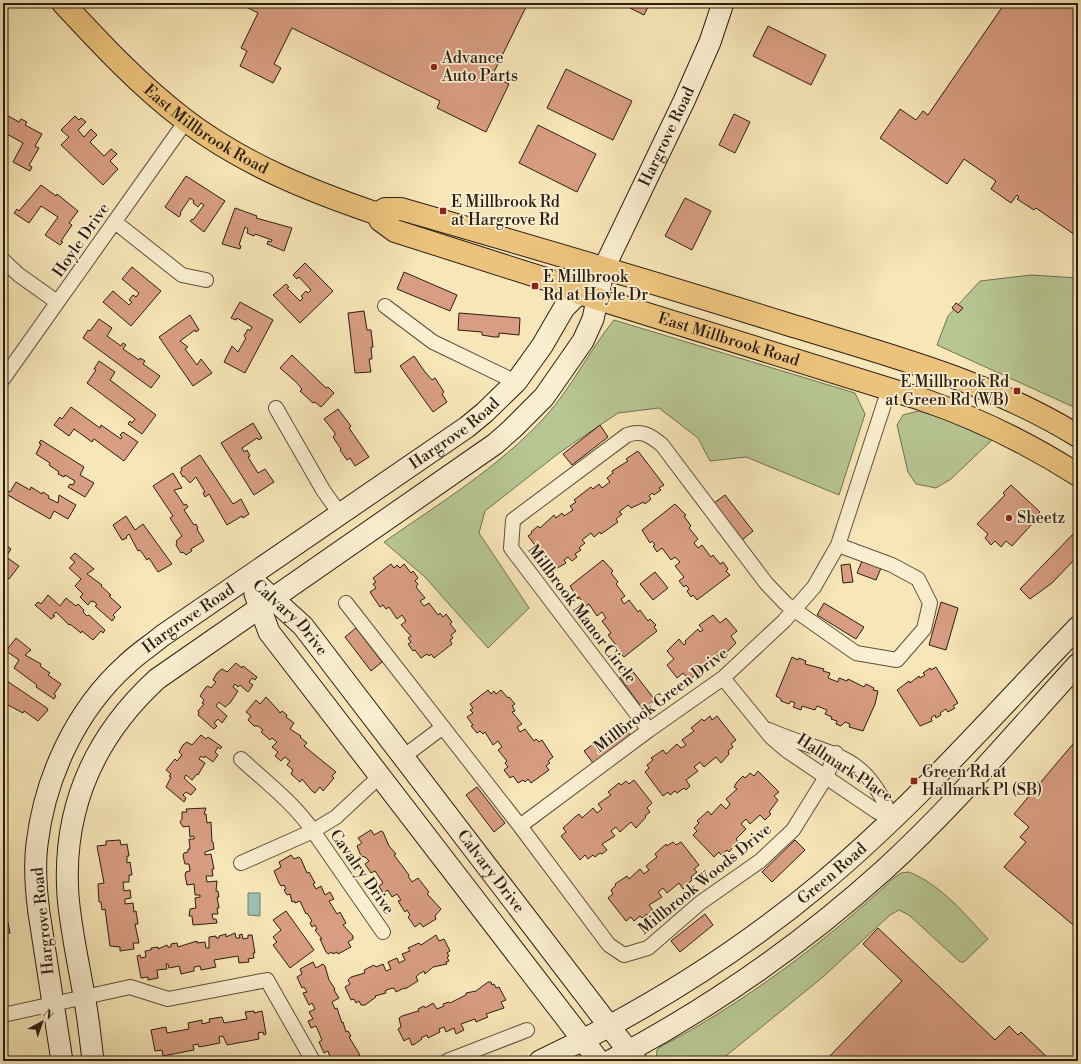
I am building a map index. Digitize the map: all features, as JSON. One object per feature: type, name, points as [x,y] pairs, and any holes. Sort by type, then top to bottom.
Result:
[{"type":"main road","name":"East Millbrook Road","points":[[63,3],[141,83],[186,121],[253,163],[279,176],[378,214]]},
{"type":"main road","name":"East Millbrook Road","points":[[378,214],[385,209],[401,209],[604,268],[961,378],[1022,404],[1078,436]]},
{"type":"main road","name":"East Millbrook Road","points":[[378,214],[380,220],[395,230],[552,281],[588,296],[921,399],[983,422],[1030,445],[1078,474]]},
{"type":"street","name":"Hargrove Road","points":[[62,1061],[39,914],[36,868],[40,822],[51,778],[82,717],[109,682],[126,664],[162,636],[438,447],[484,413],[516,382],[542,346],[564,308],[588,296],[604,268],[684,100],[710,42],[723,3]]},
{"type":"street","name":"Hoyle Drive","points":[[3,379],[186,121]]},
{"type":"street","points":[[115,222],[182,275],[206,280]]},
{"type":"street","points":[[3,260],[19,275],[57,302]]},
{"type":"street","name":"Hargrove Road","points":[[93,1061],[71,919],[67,874],[70,830],[75,809],[86,777],[100,748],[113,728],[141,693],[175,666],[457,471],[512,429],[544,397],[583,341],[593,319],[588,296]]},
{"type":"street","points":[[385,306],[433,342],[516,382]]},
{"type":"street","name":"Millbrook Green Drive","points":[[520,826],[649,730],[724,678],[794,611],[814,587],[838,545],[889,389]]},
{"type":"street","points":[[276,408],[323,490],[340,514]]},
{"type":"street","name":"Millbrook Manor Circle","points":[[649,730],[510,548],[513,520],[627,435],[636,432],[649,434],[662,445],[766,583],[794,611],[856,653],[897,660],[924,629],[930,603],[918,579],[892,565],[838,545]]},
{"type":"street","points":[[438,447],[457,471]]},
{"type":"street","name":"Calvary Drive","points":[[249,577],[266,603],[303,626],[632,1056]]},
{"type":"street","name":"Calvary Drive","points":[[266,603],[268,632],[375,781],[599,1061]]},
{"type":"street","name":"Millbrook Woods Drive","points":[[346,603],[520,826],[609,945],[624,955],[648,948],[700,903],[760,861],[793,830],[826,777],[836,753]]},
{"type":"street","name":"Green Road","points":[[540,1061],[584,1041],[680,986],[754,936],[824,881],[892,820],[1074,638]]},
{"type":"street","name":"Green Road","points":[[610,1061],[632,1056],[708,1005],[782,954],[851,898],[912,843],[943,812],[1078,664]]},
{"type":"street","name":"Hallmark Place","points":[[724,678],[763,727],[786,750],[876,811],[892,820]]},
{"type":"street","points":[[241,863],[313,831],[336,817],[402,757],[443,727]]},
{"type":"street","name":"Hallmark Place","points":[[763,727],[790,739],[836,753],[850,760],[864,771],[885,801],[892,820]]},
{"type":"street","points":[[240,759],[278,792],[307,822],[313,831]]},
{"type":"street","points":[[892,820],[912,843]]},
{"type":"street","name":"Cavalry Drive","points":[[313,831],[382,932]]},
{"type":"street","points":[[3,1015],[84,999],[130,987],[168,999],[267,980],[313,1061]]},
{"type":"street","points":[[447,1061],[527,1030]]},
{"type":"green space","points":[[1031,275],[1078,278],[1078,409],[937,345],[948,316],[980,281]]},
{"type":"green space","points":[[614,320],[855,393],[865,414],[839,495],[746,457],[710,461],[698,438],[659,408],[618,413],[559,453],[485,511],[479,533],[529,608],[488,648],[425,577],[384,542],[468,484],[527,435],[555,405]]},
{"type":"green space","points":[[918,411],[940,417],[992,440],[951,479],[936,488],[916,484],[908,472],[897,425],[903,415]]},
{"type":"green space","points":[[909,872],[920,877],[942,892],[962,910],[988,939],[964,962],[960,962],[909,915],[899,910],[890,915],[823,977],[727,1055],[727,1061],[656,1061],[657,1050],[660,1047],[722,1011],[783,970],[868,902],[894,878],[901,873]]},
{"type":"shaded area","points":[[248,893],[260,893],[260,916],[248,915]]},
{"type":"building","name":"Advance Auto Parts","points":[[251,3],[528,3],[492,76],[509,84],[486,132],[437,108],[440,101],[292,28],[274,64],[281,68],[273,83],[240,66],[247,51],[241,48],[258,13],[248,8]]},
{"type":"building","points":[[620,3],[650,3],[644,15]]},
{"type":"building","points":[[1005,3],[1078,3],[1078,237],[1036,208],[1034,210],[1017,199],[1019,197],[1017,195],[1011,203],[991,189],[996,181],[964,159],[947,184],[880,138],[900,109],[916,120],[923,111],[928,115]]},
{"type":"building","points":[[768,26],[826,55],[811,85],[753,56]]},
{"type":"building","points":[[566,69],[632,101],[613,140],[547,108]]},
{"type":"building","points":[[3,113],[19,122],[21,119],[27,122],[25,125],[42,134],[35,146],[39,148],[29,165],[32,167],[30,171],[13,162],[23,143],[5,133],[3,138]]},
{"type":"building","points":[[734,114],[750,122],[735,153],[719,145]]},
{"type":"building","points":[[75,116],[79,120],[81,118],[86,122],[78,130],[84,137],[91,129],[97,135],[90,142],[104,156],[111,149],[117,154],[110,161],[118,169],[103,185],[61,145],[69,137],[61,130]]},
{"type":"building","points":[[538,125],[596,154],[577,192],[519,163]]},
{"type":"building","points":[[186,176],[225,201],[204,232],[190,221],[192,219],[193,220],[204,205],[201,203],[198,207],[190,198],[179,217],[165,207]]},
{"type":"building","points":[[41,185],[56,196],[57,194],[78,211],[69,223],[72,225],[61,241],[63,242],[60,245],[45,235],[58,217],[41,206],[29,223],[14,213],[17,209],[19,211]]},
{"type":"building","points":[[685,198],[711,211],[692,250],[665,236]]},
{"type":"building","points":[[235,208],[257,216],[256,218],[292,228],[284,251],[267,244],[268,241],[271,242],[272,240],[247,233],[248,229],[245,227],[239,245],[241,246],[240,249],[222,244]]},
{"type":"building","points":[[305,263],[333,291],[300,323],[273,295],[286,284],[289,287],[287,288],[300,301],[303,298],[301,296],[306,291],[308,293],[311,290],[299,277],[297,279],[293,275]]},
{"type":"building","points":[[132,267],[161,291],[131,326],[103,302],[113,291],[129,305],[132,302],[129,300],[133,295],[136,297],[139,293],[122,279]]},
{"type":"building","points":[[404,272],[457,295],[450,311],[397,289]]},
{"type":"building","points":[[240,302],[273,320],[245,373],[224,362],[232,346],[238,352],[246,338],[244,336],[248,329],[250,331],[252,327],[237,318],[236,320],[231,318]]},
{"type":"building","points":[[956,303],[963,308],[958,313],[952,308]]},
{"type":"building","points":[[364,311],[367,330],[371,330],[373,347],[371,347],[372,359],[369,359],[371,372],[355,373],[348,313]]},
{"type":"building","points":[[459,313],[520,318],[519,335],[499,333],[499,337],[494,337],[482,335],[482,332],[458,330]]},
{"type":"building","points":[[190,315],[199,330],[196,332],[195,330],[180,341],[188,347],[185,349],[197,365],[201,359],[212,373],[193,386],[159,337]]},
{"type":"building","points":[[99,319],[112,328],[107,336],[121,346],[123,343],[126,345],[123,349],[139,360],[140,358],[145,361],[143,364],[160,376],[151,388],[83,338],[88,330],[90,331]]},
{"type":"building","points":[[292,355],[326,388],[328,387],[334,393],[321,407],[315,402],[313,403],[300,391],[302,389],[296,382],[280,368]]},
{"type":"building","points":[[414,356],[432,380],[435,378],[444,392],[442,394],[447,402],[433,412],[400,366]]},
{"type":"building","points":[[99,361],[115,372],[110,380],[156,415],[142,434],[128,424],[130,421],[132,423],[135,419],[87,383],[96,370],[94,369]]},
{"type":"building","points":[[71,407],[100,428],[101,425],[121,439],[122,437],[120,435],[123,432],[138,442],[124,461],[94,439],[92,442],[74,429],[69,436],[54,425],[60,417],[62,419]]},
{"type":"building","points":[[338,409],[351,426],[349,428],[369,457],[355,466],[350,458],[347,460],[340,450],[341,449],[333,437],[335,433],[324,419]]},
{"type":"building","points":[[253,423],[262,438],[259,440],[257,438],[242,448],[244,452],[247,450],[250,456],[248,457],[258,473],[265,469],[274,482],[254,495],[221,443]]},
{"type":"building","points":[[600,425],[608,437],[572,465],[563,454]]},
{"type":"building","points":[[41,440],[84,467],[80,475],[94,483],[85,497],[68,487],[70,484],[73,485],[75,481],[65,475],[64,477],[58,474],[59,472],[49,465],[50,463],[36,454],[41,444],[39,443]]},
{"type":"building","points":[[638,451],[664,485],[659,488],[661,490],[654,495],[652,493],[649,496],[651,499],[645,504],[644,502],[631,508],[628,505],[619,512],[622,514],[616,519],[618,522],[594,537],[591,533],[582,540],[585,543],[579,548],[581,550],[575,554],[577,557],[572,561],[568,557],[564,560],[566,563],[554,570],[528,536],[538,526],[540,528],[554,515],[556,518],[562,513],[564,516],[573,510],[570,506],[576,502],[574,500],[591,487],[593,489],[599,484],[602,488],[610,482],[607,478],[613,473],[612,471],[628,461],[626,459]]},
{"type":"building","points":[[200,455],[233,504],[241,499],[249,514],[243,518],[242,516],[227,525],[209,494],[205,497],[203,493],[205,492],[196,477],[190,483],[184,476],[183,477],[180,472],[182,470],[181,468]]},
{"type":"building","points":[[173,473],[182,488],[174,490],[184,505],[186,504],[188,507],[184,510],[194,525],[196,524],[197,529],[204,541],[191,549],[192,551],[186,555],[183,552],[181,553],[176,545],[176,541],[182,536],[170,518],[173,516],[153,486]]},
{"type":"building","points":[[16,482],[30,490],[31,487],[42,494],[43,492],[49,496],[48,498],[58,503],[59,495],[76,505],[68,519],[54,511],[50,519],[6,494],[8,491],[10,492]]},
{"type":"building","points":[[1011,485],[1040,512],[1030,522],[1032,524],[1012,546],[1006,541],[1001,547],[995,541],[991,545],[985,538],[988,534],[977,524],[1005,495],[1003,493]]},
{"type":"building","points":[[725,495],[753,531],[742,540],[714,503]]},
{"type":"building","points":[[675,504],[686,515],[684,516],[691,526],[689,528],[698,539],[694,543],[698,548],[702,545],[711,557],[713,555],[720,564],[723,562],[728,569],[726,571],[730,575],[697,600],[693,595],[691,597],[687,591],[689,589],[686,585],[684,587],[679,581],[684,577],[675,566],[680,562],[675,557],[671,560],[662,548],[657,552],[653,546],[655,545],[652,541],[650,543],[642,530]]},
{"type":"building","points":[[126,516],[135,530],[143,524],[172,564],[158,572],[149,558],[147,560],[140,550],[138,551],[129,534],[126,537],[127,538],[122,540],[113,525]]},
{"type":"building","points":[[1075,532],[1078,535],[1078,554],[1074,560],[1052,583],[1030,599],[1020,589]]},
{"type":"building","points":[[3,543],[11,549],[6,557],[19,566],[9,579],[3,574]]},
{"type":"building","points":[[75,553],[94,569],[87,574],[102,585],[101,586],[111,595],[109,596],[121,607],[113,615],[115,617],[112,621],[95,606],[97,605],[95,602],[91,601],[88,605],[80,597],[83,594],[75,586],[81,579],[69,568],[75,562],[70,558]]},
{"type":"building","points":[[603,560],[613,571],[611,573],[618,582],[616,584],[625,596],[621,599],[624,604],[629,600],[638,612],[640,610],[648,621],[650,619],[656,625],[654,627],[657,631],[624,657],[614,646],[616,645],[608,635],[611,633],[602,621],[606,618],[602,612],[597,616],[589,604],[586,606],[579,597],[578,599],[570,586]]},
{"type":"building","points":[[862,561],[881,568],[876,580],[857,573]]},
{"type":"building","points":[[391,564],[394,568],[397,565],[400,568],[404,564],[411,573],[413,571],[418,578],[415,581],[418,584],[416,587],[425,598],[420,601],[424,606],[429,603],[438,615],[440,613],[443,617],[446,614],[452,622],[450,624],[456,631],[451,635],[453,638],[450,640],[452,644],[434,658],[431,654],[429,656],[427,654],[421,658],[415,650],[413,651],[408,644],[411,642],[408,638],[411,636],[401,625],[406,621],[402,615],[397,619],[389,607],[386,609],[383,605],[380,607],[370,592],[376,588],[373,584],[376,582],[373,578]]},
{"type":"building","points":[[850,564],[853,582],[843,583],[841,565]]},
{"type":"building","points":[[655,572],[668,588],[653,600],[640,584]]},
{"type":"building","points":[[48,595],[60,606],[66,598],[76,606],[78,604],[87,616],[89,615],[105,630],[103,633],[101,631],[93,640],[82,631],[81,633],[70,624],[69,625],[56,612],[53,615],[55,616],[51,619],[35,605],[38,602],[41,604]]},
{"type":"building","points":[[941,602],[958,608],[946,650],[929,645]]},
{"type":"building","points":[[824,603],[864,627],[856,639],[817,615]]},
{"type":"building","points":[[713,615],[720,623],[726,618],[737,631],[731,636],[736,643],[722,657],[718,652],[715,654],[717,657],[696,676],[695,675],[689,680],[683,673],[677,678],[667,665],[674,659],[667,651],[679,639],[684,645],[686,643],[685,641],[698,629],[700,632],[703,630],[699,625]]},
{"type":"building","points":[[356,628],[382,662],[371,671],[345,637]]},
{"type":"building","points":[[16,638],[31,650],[25,655],[41,664],[40,666],[50,673],[48,675],[61,684],[54,694],[56,696],[54,699],[36,687],[37,685],[14,668],[19,660],[6,651]]},
{"type":"building","points":[[792,657],[798,660],[799,658],[806,661],[805,664],[824,669],[823,671],[830,673],[828,678],[838,682],[839,678],[847,681],[848,679],[864,687],[866,684],[874,688],[873,690],[878,691],[875,704],[863,731],[849,727],[850,724],[845,722],[841,726],[836,724],[837,721],[831,719],[832,717],[825,714],[827,710],[817,706],[815,710],[802,706],[801,710],[793,707],[795,703],[791,701],[789,704],[781,701],[781,699],[776,696]]},
{"type":"building","points":[[236,663],[242,668],[243,666],[257,677],[255,680],[252,678],[249,682],[253,685],[248,692],[240,685],[238,687],[235,684],[233,687],[238,691],[230,703],[225,707],[219,702],[216,706],[227,716],[222,723],[218,719],[214,723],[217,726],[214,729],[198,715],[198,711],[204,704],[202,703],[204,700],[200,696],[206,687],[208,686],[211,688],[216,682],[213,680],[217,673],[222,669],[227,672]]},
{"type":"building","points":[[936,667],[958,703],[953,706],[955,708],[948,712],[946,709],[936,718],[935,715],[931,718],[932,721],[920,726],[897,690],[909,681],[910,683],[919,676],[920,678],[925,675],[923,673],[930,668],[931,670]]},
{"type":"building","points":[[631,669],[655,700],[643,709],[620,678]]},
{"type":"building","points":[[7,681],[47,708],[48,710],[38,721],[24,711],[23,713],[6,704],[7,702],[3,699],[3,687]]},
{"type":"building","points":[[488,690],[491,694],[494,691],[496,694],[501,690],[508,698],[509,697],[515,704],[512,706],[515,711],[512,712],[522,724],[517,727],[520,732],[525,729],[534,741],[536,739],[539,742],[542,740],[553,757],[548,761],[550,763],[546,766],[549,770],[531,783],[528,779],[525,782],[523,780],[518,783],[513,776],[510,778],[504,770],[508,767],[505,763],[507,761],[498,750],[502,747],[498,741],[493,745],[485,732],[483,734],[480,731],[477,733],[471,726],[473,725],[467,717],[473,713],[470,710],[473,708],[470,704]]},
{"type":"building","points":[[266,697],[280,713],[282,711],[287,715],[286,717],[294,723],[290,729],[301,736],[300,737],[307,743],[304,746],[336,772],[332,776],[334,778],[323,791],[320,787],[315,793],[302,779],[300,782],[291,774],[293,770],[287,765],[290,761],[285,757],[281,761],[275,756],[278,752],[272,747],[277,742],[272,738],[270,740],[261,732],[263,730],[258,726],[254,726],[248,720],[251,716],[246,712],[256,700],[260,704]]},
{"type":"building","points":[[710,716],[712,720],[717,716],[736,740],[731,744],[733,747],[728,751],[729,754],[721,763],[716,757],[704,767],[700,762],[694,767],[698,771],[686,780],[690,786],[686,790],[684,788],[677,793],[675,791],[670,795],[668,792],[663,796],[645,772],[649,768],[647,765],[653,760],[651,758],[663,750],[666,754],[677,744],[681,748],[686,745],[682,740],[694,731],[691,728],[702,719],[704,721]]},
{"type":"building","points":[[621,723],[630,735],[593,763],[584,751]]},
{"type":"building","points":[[201,735],[206,739],[208,737],[222,747],[220,749],[218,747],[215,752],[218,755],[213,762],[205,756],[204,758],[201,756],[199,759],[205,763],[198,775],[197,774],[192,780],[186,775],[184,778],[196,789],[191,795],[186,792],[183,795],[186,798],[184,802],[166,787],[171,774],[166,770],[175,759],[177,761],[182,755],[179,752],[183,745],[187,742],[192,745]]},
{"type":"building","points":[[1078,738],[1078,929],[1004,867],[1026,842],[1020,837],[1029,827],[1014,814]]},
{"type":"building","points":[[758,771],[779,792],[774,796],[778,800],[769,812],[771,814],[765,820],[760,815],[750,824],[746,819],[741,824],[746,829],[736,839],[738,842],[729,852],[727,850],[721,855],[719,852],[714,857],[693,835],[697,831],[694,828],[699,823],[697,821],[708,811],[711,815],[721,804],[726,809],[730,804],[726,799],[737,789],[734,787],[737,782],[743,776],[745,778],[750,773],[754,776]]},
{"type":"building","points":[[634,780],[652,803],[647,808],[650,812],[636,828],[631,822],[620,832],[616,827],[611,831],[615,836],[602,844],[607,850],[602,854],[600,853],[595,857],[593,855],[588,859],[585,855],[580,860],[561,836],[566,832],[563,828],[579,814],[582,818],[593,808],[597,813],[602,809],[598,804],[611,795],[608,792],[619,783],[621,785],[626,781],[629,784]]},
{"type":"building","points":[[477,787],[505,823],[494,832],[466,795]]},
{"type":"building","points":[[206,808],[204,814],[206,814],[207,823],[211,822],[212,842],[214,849],[205,852],[205,855],[211,854],[214,869],[212,869],[213,876],[206,876],[207,882],[217,881],[216,891],[218,891],[219,897],[217,897],[219,908],[217,908],[218,914],[212,914],[213,919],[216,919],[217,923],[193,925],[192,916],[189,916],[190,909],[196,908],[195,898],[200,897],[200,895],[195,895],[194,884],[187,885],[185,875],[186,872],[190,871],[189,864],[185,864],[183,856],[184,853],[188,852],[188,849],[190,849],[189,839],[194,839],[194,836],[190,837],[189,826],[183,827],[180,822],[182,819],[182,812],[187,812],[186,809]]},
{"type":"building","points":[[371,830],[374,835],[381,831],[383,832],[389,846],[396,854],[394,855],[409,875],[408,876],[412,882],[418,878],[429,892],[427,894],[441,909],[435,916],[436,919],[423,927],[420,923],[415,927],[408,917],[410,915],[407,910],[405,912],[398,901],[401,900],[397,894],[392,897],[388,890],[383,893],[379,886],[383,883],[375,871],[371,873],[365,864],[369,861],[365,857],[361,856],[357,846],[362,843],[358,838]]},
{"type":"building","points":[[120,840],[121,845],[127,844],[129,856],[127,856],[127,863],[130,862],[132,875],[129,875],[129,882],[123,882],[124,891],[130,890],[131,898],[125,899],[125,904],[133,903],[134,912],[136,911],[138,924],[135,924],[139,943],[133,943],[134,949],[120,951],[120,947],[110,946],[105,909],[102,910],[101,902],[99,902],[98,884],[104,883],[97,846],[106,845],[106,841]]},
{"type":"building","points":[[795,840],[805,850],[772,882],[762,872]]},
{"type":"building","points":[[673,842],[676,845],[681,842],[699,865],[694,869],[697,872],[691,877],[692,880],[683,889],[679,883],[667,893],[663,888],[658,892],[662,897],[649,905],[654,912],[648,916],[647,914],[642,918],[640,916],[634,921],[631,917],[626,921],[608,898],[613,894],[611,890],[616,885],[615,884],[627,876],[629,879],[640,869],[644,874],[649,870],[646,866],[657,857],[655,854],[666,844],[667,846]]},
{"type":"building","points":[[291,855],[294,859],[299,857],[301,859],[307,873],[309,872],[315,883],[313,884],[316,889],[321,886],[325,895],[330,892],[334,899],[329,901],[337,914],[340,912],[346,923],[343,925],[353,936],[353,939],[348,942],[351,947],[338,954],[337,952],[333,954],[332,952],[328,954],[320,939],[322,939],[315,930],[317,929],[315,925],[312,927],[310,923],[312,921],[307,913],[306,914],[300,901],[295,903],[294,901],[292,902],[290,894],[287,895],[284,890],[286,889],[284,885],[281,886],[279,883],[274,871],[281,867],[279,862]]},
{"type":"building","points":[[286,911],[314,950],[290,968],[273,945],[277,942],[273,937],[281,930],[273,920]]},
{"type":"building","points":[[705,914],[713,925],[680,952],[671,941]]},
{"type":"building","points":[[8,922],[10,933],[3,934],[3,923]]},
{"type":"building","points":[[878,928],[995,1040],[1009,1026],[1018,1035],[1021,1032],[1051,1061],[825,1061],[902,981],[863,944]]},
{"type":"building","points":[[235,933],[236,938],[240,938],[239,935],[242,934],[243,939],[248,938],[248,935],[252,935],[255,953],[253,953],[254,958],[248,959],[249,962],[239,963],[238,956],[214,960],[216,967],[201,970],[200,966],[194,967],[194,971],[181,974],[179,966],[169,968],[168,964],[166,964],[167,969],[157,970],[158,978],[148,980],[148,977],[141,978],[137,956],[140,955],[141,958],[146,957],[145,951],[151,950],[151,948],[158,947],[158,949],[167,945],[168,947],[171,947],[171,944],[177,943],[178,947],[197,941],[197,943],[205,942],[206,948],[209,948],[209,937],[216,936],[216,938],[219,938],[219,936],[226,934],[226,937]]},
{"type":"building","points":[[3,934],[6,950],[3,950]]},
{"type":"building","points":[[436,935],[439,941],[444,939],[450,951],[447,953],[449,956],[447,957],[449,961],[446,962],[447,964],[433,967],[425,974],[424,971],[416,977],[418,981],[405,989],[404,988],[396,992],[394,988],[389,989],[385,991],[386,993],[375,996],[376,997],[365,1005],[361,1005],[359,1001],[356,1003],[354,999],[351,1000],[345,987],[350,984],[348,980],[351,977],[365,973],[364,970],[374,965],[376,967],[383,964],[386,971],[391,969],[388,962],[397,958],[399,963],[405,960],[402,954],[410,951],[408,948],[419,943],[421,945]]},
{"type":"building","points":[[313,962],[316,968],[323,964],[325,966],[329,980],[339,998],[332,1002],[335,1009],[337,1008],[346,1032],[348,1031],[351,1036],[349,1037],[360,1055],[356,1057],[358,1059],[354,1061],[330,1061],[328,1051],[324,1053],[319,1042],[322,1040],[316,1026],[311,1028],[308,1021],[313,1019],[309,1012],[315,1009],[312,1003],[309,1005],[303,993],[307,992],[304,987],[302,988],[297,977],[302,974],[300,969]]},
{"type":"building","points":[[488,982],[491,982],[492,985],[494,984],[496,988],[499,987],[506,1000],[501,1002],[504,1008],[486,1014],[488,1017],[476,1022],[475,1019],[461,1024],[464,1030],[456,1034],[454,1028],[446,1032],[444,1027],[439,1029],[440,1032],[428,1038],[427,1035],[415,1044],[412,1045],[409,1038],[404,1041],[398,1029],[401,1027],[399,1018],[419,1011],[418,1009],[424,1006],[425,1008],[433,1003],[437,1009],[444,1006],[443,1004],[450,1003],[466,995],[466,993],[476,991]]},
{"type":"building","points":[[254,1011],[254,1013],[262,1011],[266,1034],[264,1035],[263,1032],[258,1033],[259,1039],[227,1045],[223,1036],[219,1037],[220,1043],[199,1047],[198,1044],[193,1045],[194,1050],[163,1056],[162,1050],[155,1051],[151,1030],[166,1027],[167,1033],[189,1029],[188,1023],[202,1020],[202,1024],[210,1022],[209,1019],[222,1017],[224,1023],[247,1019],[245,1012]]},
{"type":"place","name":"Advance Auto Parts","points":[[434,67]]},
{"type":"place","name":"E Millbrook Rd at Hargrove Rd","points":[[443,211]]},
{"type":"place","name":"E Millbrook Rd at Hoyle Dr","points":[[535,286]]},
{"type":"place","name":"E Millbrook Rd at Green Rd (WB)","points":[[1017,391]]},
{"type":"place","name":"Sheetz","points":[[1009,518]]},
{"type":"place","name":"Green Rd at Hallmark Pl (SB)","points":[[914,781]]}]
